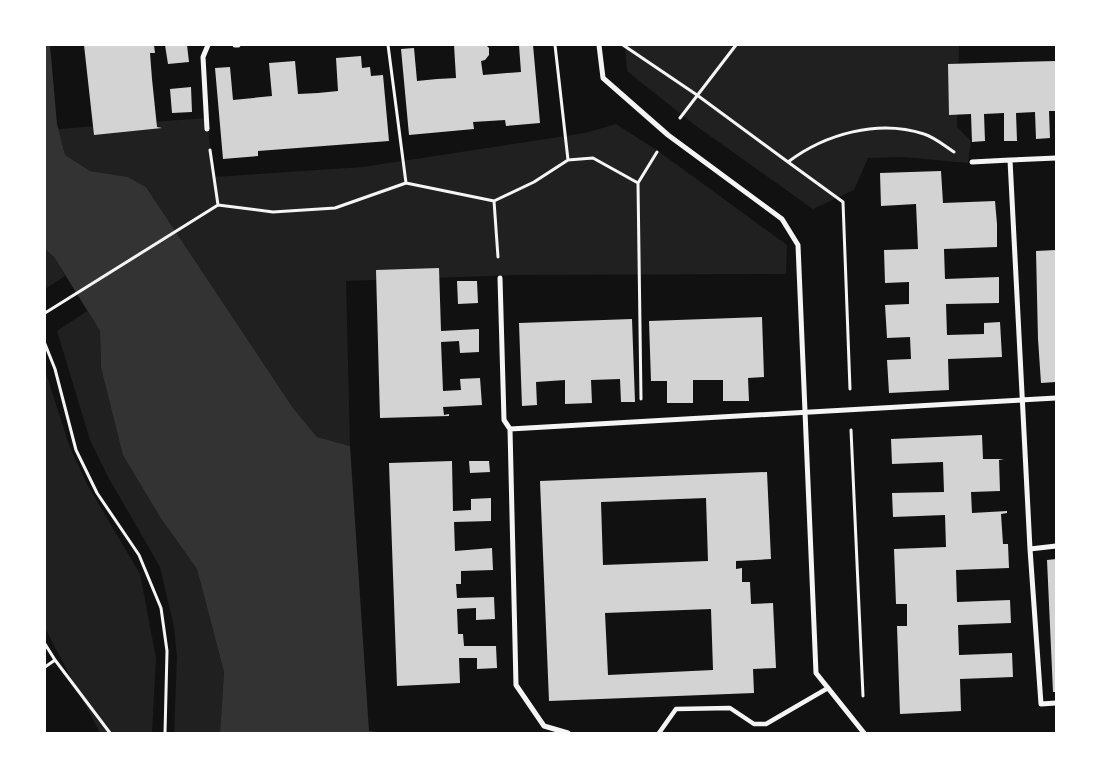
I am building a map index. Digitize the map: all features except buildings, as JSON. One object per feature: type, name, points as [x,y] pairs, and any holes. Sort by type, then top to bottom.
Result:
[{"type":"street","points":[[207,129],[203,57],[208,45]]},
{"type":"street","points":[[599,45],[603,78],[668,135],[782,219],[798,245],[816,673],[864,733]]},
{"type":"street","points":[[972,162],[1056,158]]},
{"type":"street","points":[[1010,160],[1021,400],[1041,704],[1056,703]]},
{"type":"street","points":[[500,278],[504,420],[510,430],[516,685],[544,726],[568,733]]},
{"type":"street","points":[[510,430],[1056,398]]},
{"type":"street","points":[[1030,549],[1056,546]]},
{"type":"street","points":[[659,733],[676,709],[730,708],[754,724],[766,724],[828,688]]},
{"type":"path","points":[[388,45],[406,183]]},
{"type":"path","points":[[555,45],[568,160]]},
{"type":"path","points":[[623,45],[697,95],[788,162],[803,151],[845,134],[885,127],[925,134],[972,162]]},
{"type":"path","points":[[642,422],[638,183],[668,135],[736,45]]},
{"type":"path","points":[[207,129],[218,204]]},
{"type":"path","points":[[45,314],[218,204],[273,212],[335,208],[406,183],[494,200],[534,182],[568,160],[593,158],[638,183]]},
{"type":"path","points":[[494,200],[500,278]]},
{"type":"path","points":[[45,344],[56,369],[76,450],[97,493],[139,555],[161,608],[167,651],[165,733]]},
{"type":"path","points":[[45,644],[110,733]]},
{"type":"path","points":[[45,666],[55,660]]},
{"type":"shaded area","points":[[45,45],[50,45],[57,124],[65,155],[90,171],[128,177],[146,187],[293,408],[317,437],[350,446],[369,731],[387,733],[220,733],[224,672],[197,569],[162,520],[123,455],[101,367],[100,331],[54,257],[45,249]]},
{"type":"shaded area","points":[[625,45],[959,45],[957,127],[971,141],[968,163],[903,157],[868,158],[854,190],[813,209],[692,123],[627,71]]},
{"type":"shaded area","points":[[207,118],[213,177],[363,167],[585,133],[616,124],[658,151],[787,245],[786,274],[514,275],[346,281],[350,446],[317,437],[293,408],[146,187],[128,177],[90,171],[65,155],[58,129]]},
{"type":"shaded area","points":[[45,249],[54,257],[65,276],[45,289]]},
{"type":"shaded area","points":[[87,311],[100,331],[101,367],[162,520],[197,569],[224,672],[220,733],[174,733],[177,656],[174,627],[160,567],[107,475],[90,440],[57,331]]},
{"type":"shaded area","points":[[45,370],[70,448],[88,486],[140,574],[156,658],[152,733],[100,733],[45,628]]}]
